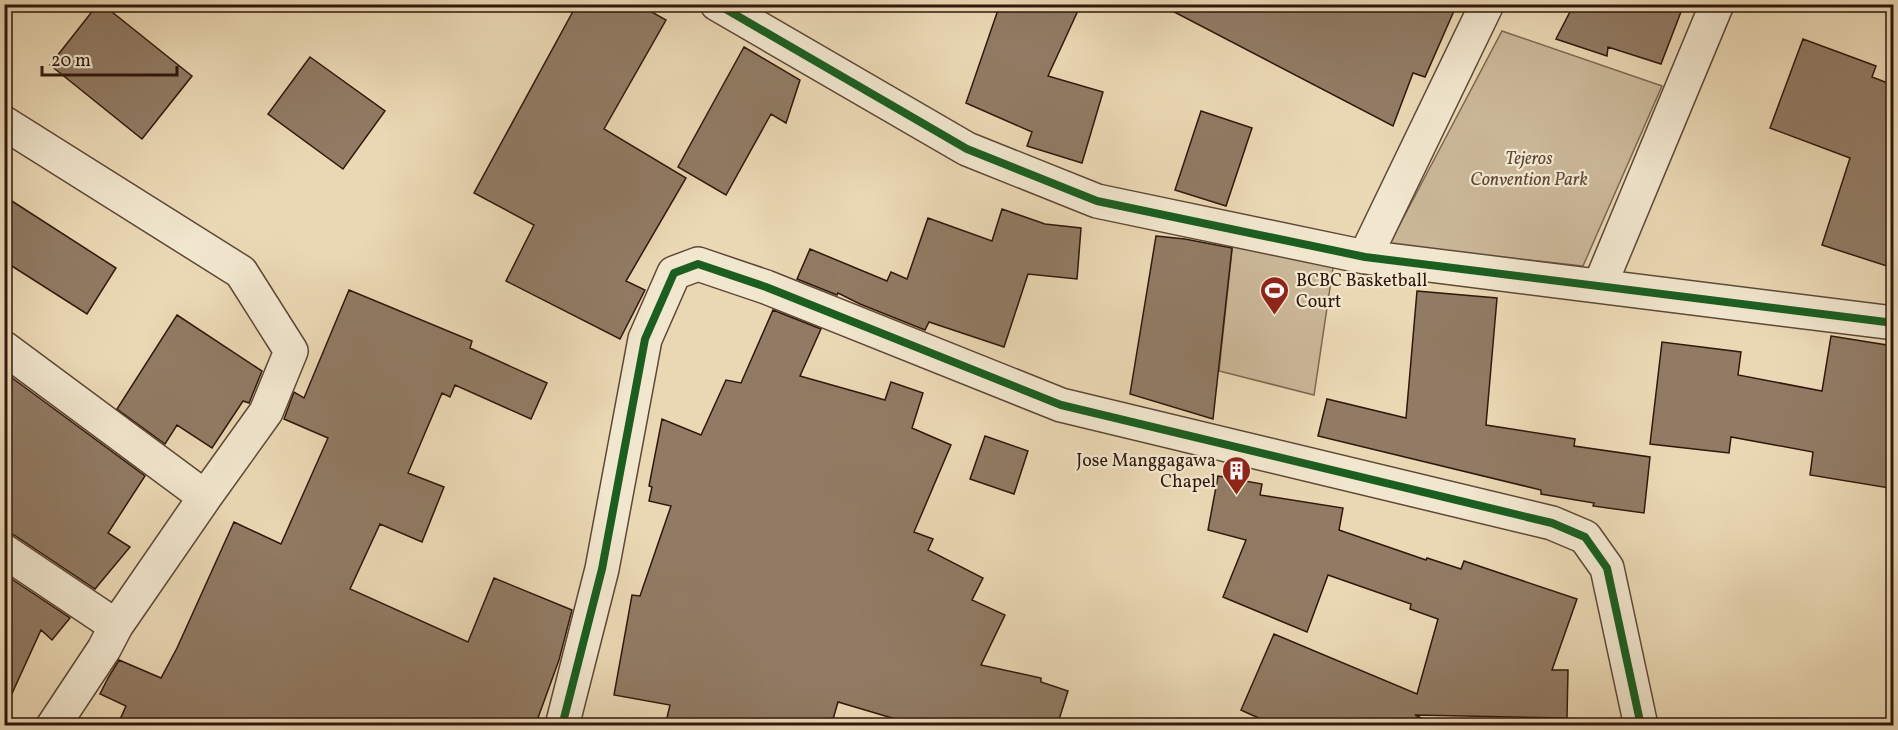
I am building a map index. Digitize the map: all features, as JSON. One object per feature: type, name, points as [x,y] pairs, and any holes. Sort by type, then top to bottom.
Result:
[{"type":"street","points":[[717,4],[967,149],[1086,197],[1365,256],[1893,322]]},
{"type":"street","points":[[1365,256],[1487,4]]},
{"type":"street","points":[[1600,285],[1717,4]]},
{"type":"street","points":[[4,123],[241,272],[291,351],[266,412],[204,496],[116,626],[104,649],[53,726]]},
{"type":"street","points":[[562,726],[602,569],[645,339],[674,273],[698,264],[766,287],[1061,405],[1552,523],[1585,537],[1607,567],[1641,726]]},
{"type":"street","points":[[4,348],[204,496]]},
{"type":"street","points":[[4,551],[116,626]]},
{"type":"green space","name":"Tejeros Convention Park","points":[[1502,31],[1662,86],[1583,266],[1389,245]]},
{"type":"green space","name":"BCBC Basketball Court","points":[[1233,241],[1334,261],[1314,395],[1219,371]]},
{"type":"building","points":[[98,4],[102,4],[192,76],[142,139],[50,65]]},
{"type":"building","points":[[577,4],[638,4],[666,20],[604,129],[686,178],[626,281],[645,290],[620,339],[506,281],[534,225],[474,193]]},
{"type":"building","points":[[1000,4],[1081,4],[1048,76],[1103,92],[1082,163],[1027,146],[1032,132],[966,103]]},
{"type":"building","points":[[1159,4],[1457,4],[1425,77],[1413,73],[1393,126]]},
{"type":"building","points":[[1574,4],[1684,4],[1661,64],[1608,47],[1607,56],[1556,39]]},
{"type":"building","points":[[1803,39],[1876,66],[1872,77],[1893,85],[1893,268],[1822,245],[1850,158],[1770,128]]},
{"type":"building","points":[[744,47],[800,80],[786,123],[771,114],[726,195],[678,167]]},
{"type":"building","points":[[310,57],[385,111],[343,169],[268,114]]},
{"type":"building","points":[[1201,111],[1252,128],[1226,206],[1175,190]]},
{"type":"building","points":[[4,196],[116,268],[87,314],[4,261]]},
{"type":"building","points":[[1002,209],[1045,224],[1081,228],[1077,279],[1028,274],[1004,347],[929,322],[925,330],[838,293],[837,295],[797,279],[810,249],[887,281],[891,272],[907,279],[928,218],[992,241]]},
{"type":"building","points":[[1156,236],[1232,248],[1213,419],[1130,394]]},
{"type":"building","points":[[349,290],[472,341],[470,348],[547,383],[531,419],[455,385],[450,397],[442,393],[408,473],[444,487],[422,542],[380,524],[350,589],[468,642],[494,578],[572,610],[559,660],[535,726],[117,726],[126,706],[100,694],[108,678],[119,660],[161,678],[234,522],[281,544],[328,438],[284,419],[294,392],[304,398]]},
{"type":"building","points":[[1417,291],[1497,298],[1486,425],[1575,439],[1574,446],[1650,457],[1644,513],[1593,506],[1594,503],[1541,494],[1541,490],[1318,436],[1327,399],[1406,418]]},
{"type":"building","points":[[773,310],[821,329],[800,376],[885,400],[891,382],[923,393],[912,428],[951,445],[914,532],[933,539],[928,550],[983,578],[972,600],[1005,615],[981,665],[1041,678],[1041,682],[1068,691],[1057,726],[919,726],[838,702],[831,726],[665,726],[670,705],[614,695],[632,595],[640,596],[671,506],[649,501],[652,487],[649,486],[662,419],[701,435],[726,380],[741,383]]},
{"type":"building","points":[[177,315],[262,371],[249,403],[243,401],[212,448],[177,425],[165,444],[117,409]]},
{"type":"building","points":[[1831,336],[1893,346],[1893,461],[1889,488],[1810,475],[1813,452],[1731,437],[1729,453],[1650,444],[1662,342],[1741,352],[1738,375],[1822,391]]},
{"type":"building","points":[[4,372],[145,476],[108,533],[130,547],[95,589],[14,535],[4,532]]},
{"type":"building","points":[[985,436],[1028,451],[1014,494],[970,479]]},
{"type":"building","points":[[1218,476],[1262,484],[1260,495],[1343,508],[1339,530],[1426,560],[1427,558],[1461,569],[1464,561],[1577,599],[1552,670],[1568,670],[1567,718],[1415,715],[1437,726],[1276,726],[1241,710],[1274,634],[1417,694],[1438,619],[1410,609],[1411,604],[1328,575],[1307,632],[1223,597],[1246,540],[1208,530]]},
{"type":"building","points":[[4,574],[70,618],[52,640],[41,630],[4,711]]},
{"type":"cycle path","points":[[717,4],[967,149],[1097,201],[1365,257],[1894,323]]},
{"type":"cycle path","points":[[562,726],[602,569],[645,339],[674,273],[698,264],[766,287],[1061,405],[1552,523],[1585,537],[1607,568],[1641,726]]},
{"type":"place","name":"BCBC Basketball Court","points":[[1275,316]]},
{"type":"place","name":"Jose Manggagawa Chapel","points":[[1237,496]]}]
